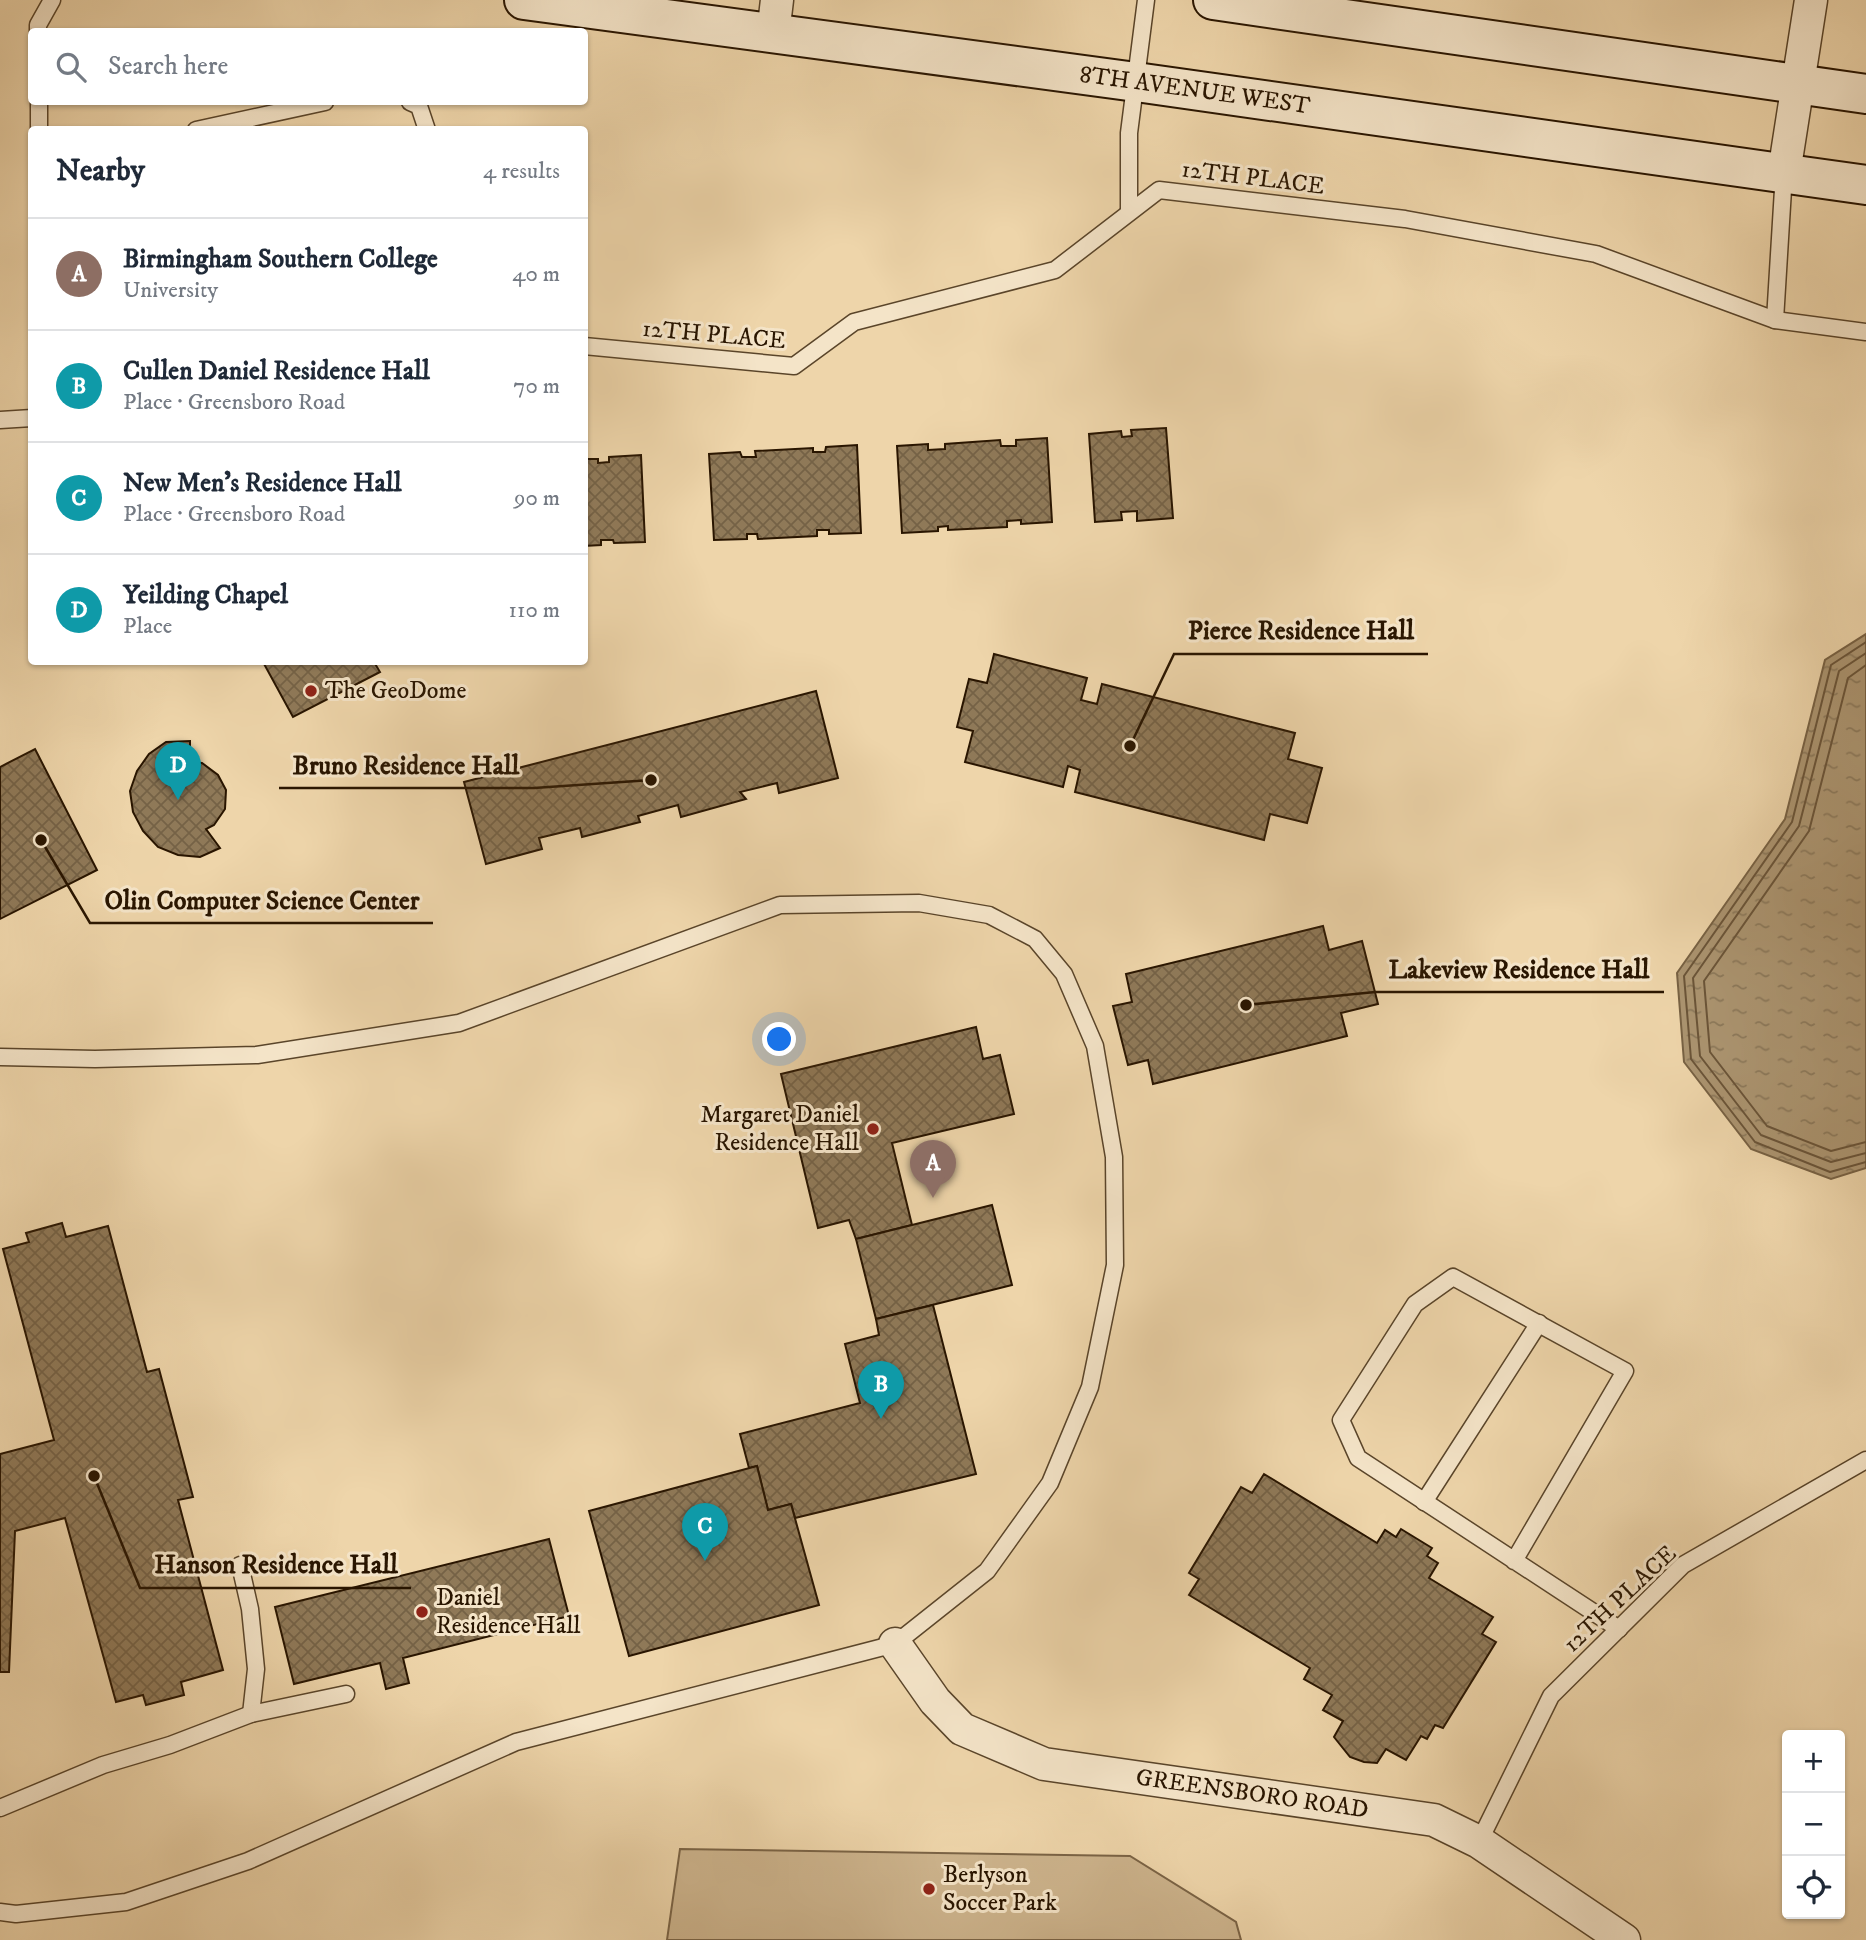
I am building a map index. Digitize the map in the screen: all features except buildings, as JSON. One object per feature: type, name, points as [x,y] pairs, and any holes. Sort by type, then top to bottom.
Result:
[{"type":"main road","name":"8TH AVENUE WEST","points":[[524,0],[775,17],[1136,82],[1866,185]]},
{"type":"main road","points":[[1213,0],[1866,94]]},
{"type":"street","points":[[1784,173],[1811,0]]},
{"type":"street","name":"GREENSBORO ROAD","points":[[895,1644],[935,1701],[962,1729],[1044,1764],[1434,1820],[1479,1842],[1624,1940]]},
{"type":"lane","points":[[38,28],[52,0]]},
{"type":"lane","points":[[1129,212],[1129,134],[1146,0]]},
{"type":"lane","points":[[39,105],[39,126]]},
{"type":"lane","points":[[214,126],[311,105]]},
{"type":"lane","points":[[417,105],[426,126]]},
{"type":"lane","points":[[1776,320],[1784,173]]},
{"type":"lane","name":"12TH PLACE","points":[[588,346],[794,366],[854,322],[1055,270],[1159,190],[1405,219],[1596,254],[1776,320],[1866,332]]},
{"type":"lane","points":[[0,420],[28,418]]},
{"type":"lane","points":[[0,1057],[95,1059],[257,1055],[459,1023],[780,905],[919,903],[989,915],[1035,939],[1064,974],[1095,1046],[1114,1157],[1115,1265],[1090,1387],[1050,1483],[987,1571],[895,1644],[516,1742],[248,1861],[127,1902],[16,1914],[0,1912]]},
{"type":"lane","points":[[1514,1561],[1625,1371],[1453,1277],[1415,1304],[1341,1420],[1358,1458],[1514,1561],[1619,1629]]},
{"type":"lane","points":[[1424,1502],[1539,1324]]},
{"type":"lane","name":"12TH PLACE","points":[[1479,1842],[1551,1696],[1684,1566],[1866,1460]]},
{"type":"lane","points":[[240,1566],[250,1609],[256,1669],[251,1714]]},
{"type":"lane","points":[[0,1808],[103,1765],[170,1745],[251,1714],[346,1694]]},
{"type":"shaded area","name":"Berlyson Soccer Park","points":[[680,1849],[1130,1856],[1236,1922],[1241,1940],[667,1940]]},
{"type":"water","points":[[1866,634],[1866,1168],[1831,1179],[1751,1149],[1684,1062],[1677,973],[1785,819],[1825,660]]},
{"type":"place","name":"The GeoDome","points":[[311,691]]},
{"type":"place","name":"Pierce Residence Hall","points":[[1130,746]]},
{"type":"place","name":"Bruno Residence Hall","points":[[651,780]]},
{"type":"place","name":"Yeilding Chapel","points":[[178,800]]},
{"type":"place","name":"Olin Computer Science Center","points":[[41,840]]},
{"type":"place","name":"Lakeview Residence Hall","points":[[1246,1005]]},
{"type":"place","name":"Margaret Daniel Residence Hall","points":[[873,1129]]},
{"type":"place","name":"Birmingham Southern College","points":[[933,1198]]},
{"type":"place","name":"Cullen Daniel Residence Hall","points":[[881,1419]]},
{"type":"place","name":"Hanson Residence Hall","points":[[94,1476]]},
{"type":"place","name":"New Men's Residence Hall","points":[[705,1561]]},
{"type":"place","name":"Daniel Residence Hall","points":[[422,1612]]},
{"type":"place","name":"Berlyson Soccer Park","points":[[929,1889]]}]
